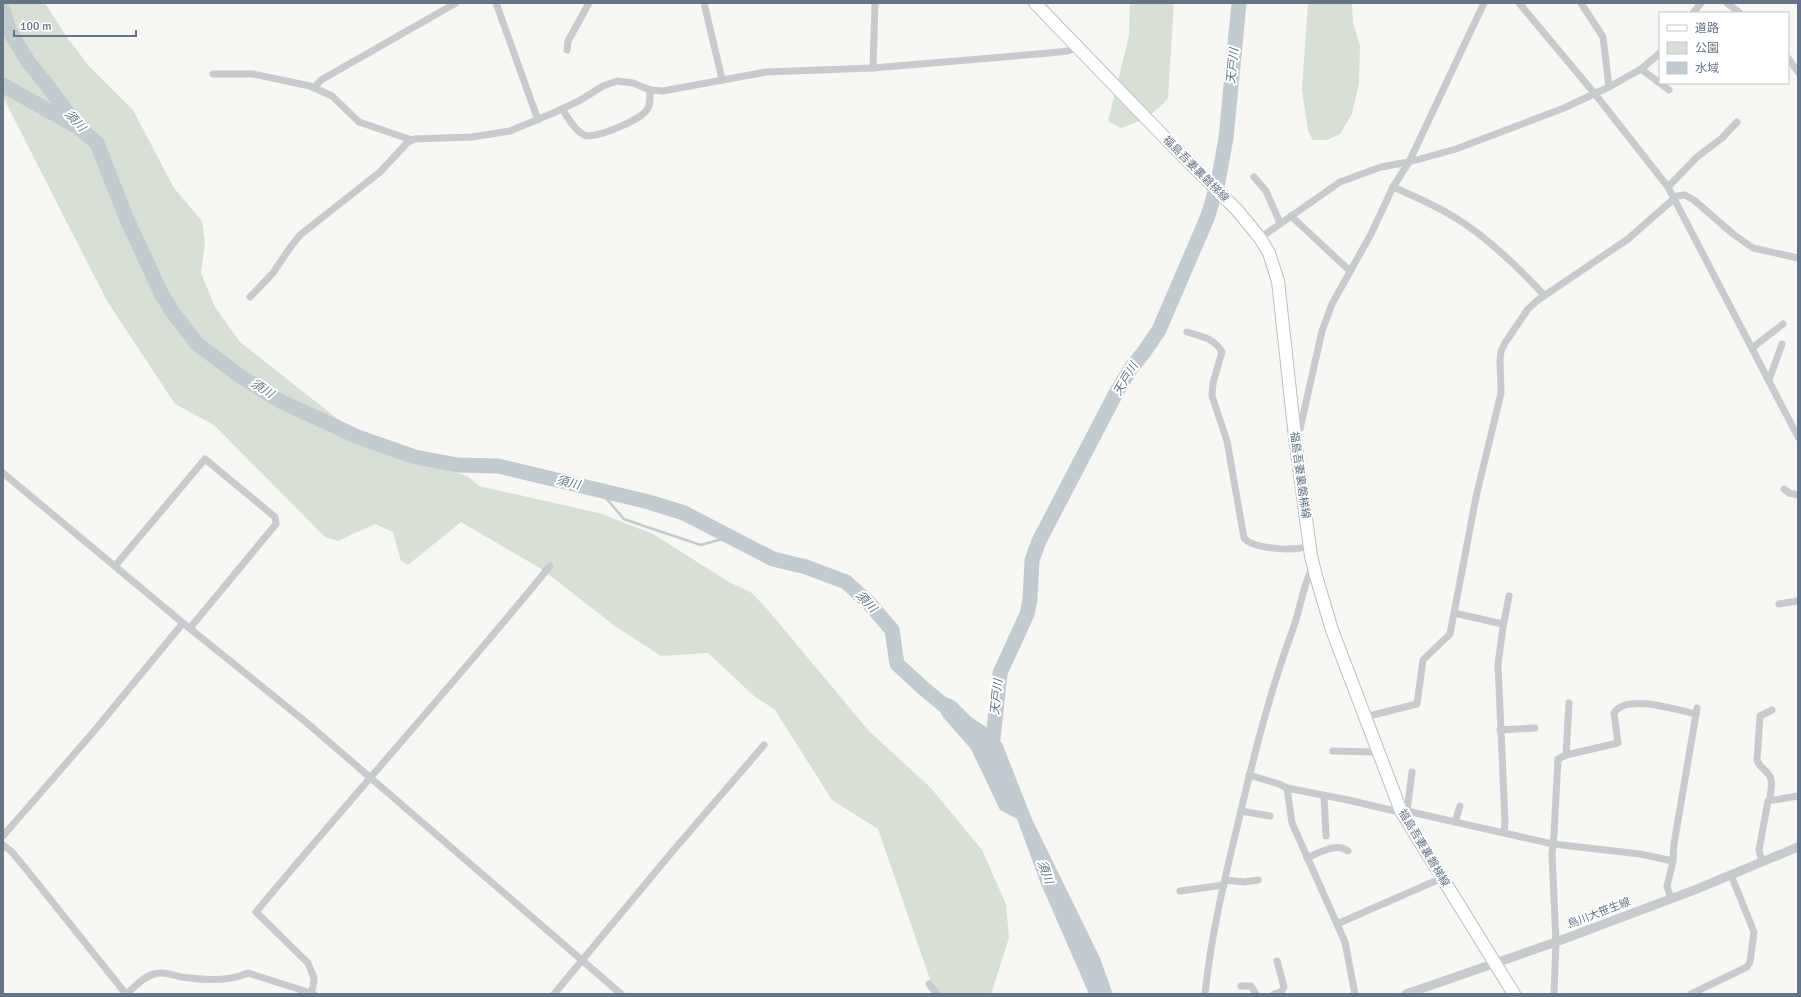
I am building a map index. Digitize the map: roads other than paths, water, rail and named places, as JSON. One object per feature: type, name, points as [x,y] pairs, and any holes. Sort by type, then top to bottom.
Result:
[{"type":"main road","name":"福島吾妻裏磐梯線","points":[[1035,3],[1237,210],[1260,238],[1271,259],[1278,281],[1295,436],[1310,546],[1332,630],[1378,750],[1404,811],[1442,878],[1514,994]]},
{"type":"street","points":[[314,88],[321,80],[456,3]]},
{"type":"street","points":[[496,3],[538,120]]},
{"type":"street","points":[[567,50],[568,41],[589,3]]},
{"type":"street","points":[[704,3],[722,79]]},
{"type":"street","points":[[873,68],[875,3]]},
{"type":"street","points":[[1295,436],[1300,429],[1326,319],[1332,304],[1371,234],[1393,187],[1409,162],[1484,3]]},
{"type":"street","points":[[1582,3],[1603,37],[1610,86]]},
{"type":"street","points":[[1694,12],[1701,3]]},
{"type":"street","points":[[1727,3],[1739,12]]},
{"type":"street","points":[[1522,4],[1668,187],[1798,437]]},
{"type":"street","points":[[250,297],[273,273],[300,235],[380,172],[407,143],[417,138],[472,137],[516,129],[562,109],[603,86],[617,81],[632,83],[650,90],[663,91],[766,72],[873,68],[1049,53],[1068,51],[1078,47]]},
{"type":"street","points":[[1260,238],[1340,182],[1381,167],[1409,162],[1456,149],[1497,134],[1595,94],[1641,69],[1659,54]]},
{"type":"street","points":[[1789,59],[1798,72]]},
{"type":"street","points":[[1641,69],[1659,82]]},
{"type":"street","points":[[213,74],[253,74],[298,82],[332,96],[359,122],[412,140]]},
{"type":"street","points":[[1661,84],[1669,90]]},
{"type":"street","points":[[562,109],[580,133],[594,136],[622,125],[644,114],[649,105],[650,90]]},
{"type":"street","points":[[1668,187],[1697,157],[1726,134],[1737,122]]},
{"type":"street","points":[[1254,178],[1266,191],[1280,223]]},
{"type":"street","points":[[1393,187],[1432,204],[1466,225],[1513,264],[1544,295]]},
{"type":"street","points":[[1365,717],[1417,704],[1423,660],[1450,634],[1476,497],[1501,393],[1501,351],[1528,309],[1544,295],[1628,239],[1675,198],[1682,195],[1694,200],[1733,234],[1753,248],[1798,258]]},
{"type":"street","points":[[1291,216],[1350,271]]},
{"type":"street","points":[[1752,348],[1783,324]]},
{"type":"street","points":[[1187,332],[1208,338],[1218,344],[1222,352],[1213,383],[1212,396],[1227,441],[1244,538],[1252,543],[1281,549],[1301,549],[1310,546]]},
{"type":"street","points":[[1769,380],[1782,344]]},
{"type":"street","points":[[115,566],[205,459],[275,517],[276,524],[190,628]]},
{"type":"street","points":[[3,473],[183,623],[290,708],[621,994]]},
{"type":"street","points":[[1784,489],[1789,493],[1798,495]]},
{"type":"street","points":[[3,845],[26,869],[126,994],[147,977],[154,974],[161,973],[191,978],[235,979],[248,973],[311,994],[314,978],[308,963],[256,912],[322,832],[371,779],[550,566]]},
{"type":"street","points":[[1205,994],[1209,951],[1249,775],[1276,679],[1293,628],[1305,582],[1314,566]]},
{"type":"street","points":[[1504,832],[1498,664],[1503,624],[1509,596]]},
{"type":"street","points":[[1779,604],[1798,601]]},
{"type":"street","points":[[1454,613],[1503,624]]},
{"type":"street","points":[[3,836],[95,730],[183,623]]},
{"type":"street","points":[[1554,994],[1556,942],[1552,854],[1556,762],[1566,754],[1618,743],[1614,713],[1621,708],[1641,702],[1696,711],[1674,844],[1673,861],[1667,886],[1671,899]]},
{"type":"street","points":[[1566,754],[1569,703]]},
{"type":"street","points":[[1762,862],[1759,850],[1770,800],[1771,778],[1769,774],[1759,766],[1756,760],[1760,716],[1772,710]]},
{"type":"street","points":[[1500,730],[1535,728]]},
{"type":"street","points":[[554,994],[672,852],[764,745]]},
{"type":"street","points":[[1333,751],[1372,752],[1378,750]]},
{"type":"street","points":[[1404,811],[1412,772]]},
{"type":"street","points":[[1249,775],[1287,788],[1504,832],[1553,844],[1640,854],[1673,861]]},
{"type":"street","points":[[1287,788],[1292,824],[1345,942],[1355,994]]},
{"type":"street","points":[[1324,796],[1326,836]]},
{"type":"street","points":[[1770,800],[1798,796]]},
{"type":"street","points":[[1454,822],[1460,806]]},
{"type":"street","points":[[1241,811],[1270,816]]},
{"type":"street","name":"鳥川大笹生線","points":[[1406,994],[1556,942],[1671,899],[1798,847]]},
{"type":"street","points":[[1307,858],[1332,848],[1341,848],[1348,851]]},
{"type":"street","points":[[1691,994],[1749,965],[1754,932],[1730,875]]},
{"type":"street","points":[[1337,924],[1442,878]]},
{"type":"street","points":[[1180,891],[1224,883],[1258,880]]},
{"type":"street","points":[[1274,994],[1281,992],[1284,987],[1277,961]]},
{"type":"street","points":[[928,984],[937,994]]},
{"type":"street","points":[[1241,986],[1251,986],[1256,994]]},
{"type":"water","points":[[928,689],[955,701],[971,717],[986,727],[1002,743],[1032,819],[1100,958],[1113,994],[1089,994],[1041,884],[1017,819],[1000,810],[971,749],[943,717]]},
{"type":"waterway","name":"天戸川","points":[[992,748],[1000,673],[1027,614],[1030,600],[1032,560],[1039,541],[1116,393],[1131,368],[1159,330],[1208,216],[1218,182],[1226,138],[1239,3]]},
{"type":"waterway","name":"須川","points":[[3,10],[9,30],[29,63],[78,127],[97,143],[125,215],[161,293],[172,311],[197,344],[240,376],[280,401],[358,437],[415,457],[458,465],[498,466],[649,502],[684,513],[773,559],[806,567],[846,582],[868,602],[892,630],[897,664],[946,707]]},
{"type":"waterway","points":[[3,85],[74,125]]},
{"type":"waterway","points":[[599,490],[624,519],[701,545],[729,537]]}]
